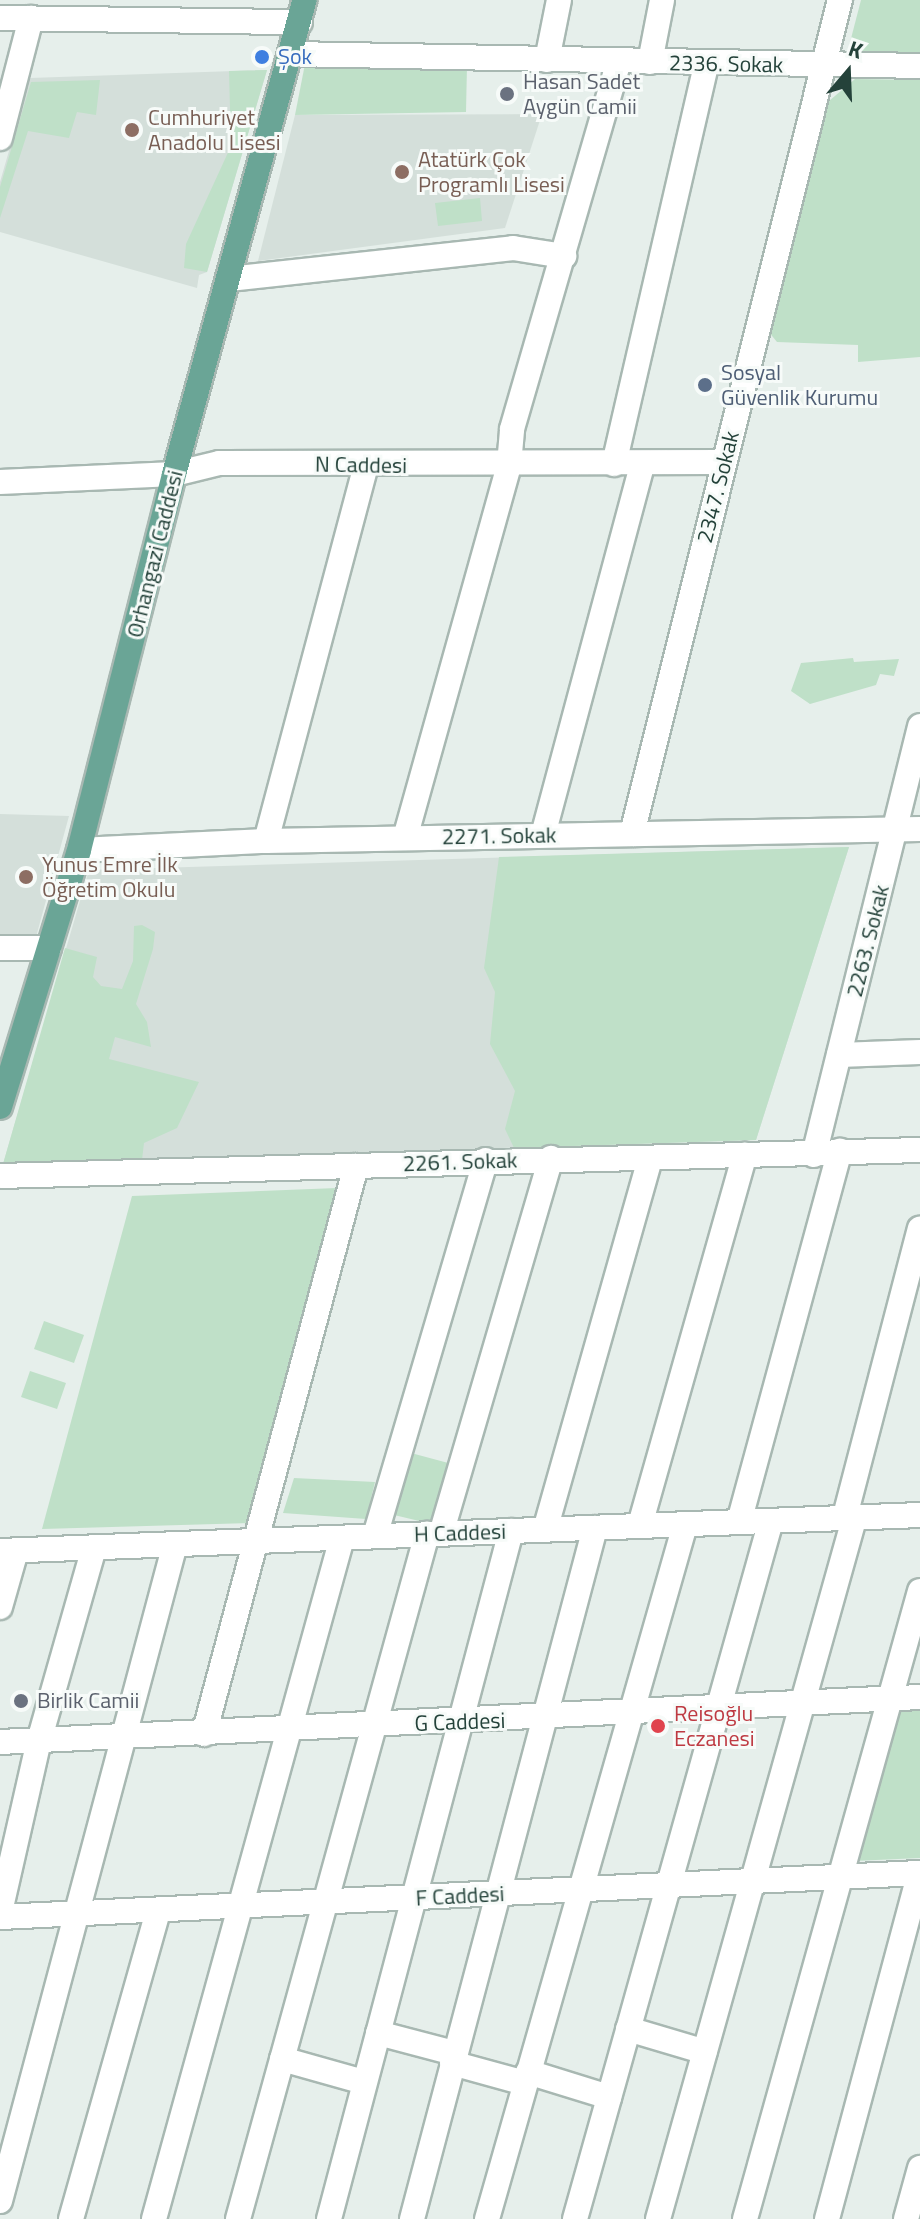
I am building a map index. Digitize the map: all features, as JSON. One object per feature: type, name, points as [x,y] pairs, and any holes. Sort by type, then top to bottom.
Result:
[{"type":"main road","name":"Orhangazi Caddesi","points":[[0,1107],[79,850],[174,474],[303,11]]},
{"type":"street","points":[[547,60],[559,0]]},
{"type":"street","points":[[650,62],[662,0]]},
{"type":"street","name":"2347. Sokak","points":[[632,834],[840,0]]},
{"type":"street","points":[[0,18],[303,11]]},
{"type":"street","points":[[0,138],[7,84],[31,18]]},
{"type":"street","name":"2336. Sokak","points":[[291,54],[920,66]]},
{"type":"street","points":[[405,838],[509,465],[512,429],[619,61]]},
{"type":"street","points":[[614,464],[706,64]]},
{"type":"street","points":[[229,279],[513,248],[564,256]]},
{"type":"street","name":"N Caddesi","points":[[0,482],[174,474],[219,463],[366,466],[724,462]]},
{"type":"street","points":[[543,835],[642,465]]},
{"type":"street","points":[[266,841],[366,466]]},
{"type":"street","name":"2263. Sokak","points":[[814,1155],[839,1055],[908,829],[920,726]]},
{"type":"street","name":"2271. Sokak","points":[[79,850],[266,841],[908,829]]},
{"type":"street","points":[[0,948],[49,948]]},
{"type":"street","points":[[839,1055],[920,1052]]},
{"type":"street","name":"2261. Sokak","points":[[0,1176],[551,1158],[650,1160],[920,1150]]},
{"type":"street","points":[[739,1522],[840,1151]]},
{"type":"street","points":[[640,1525],[745,1155]]},
{"type":"street","points":[[238,2219],[375,1726],[551,1158]]},
{"type":"street","points":[[375,1536],[486,1160]]},
{"type":"street","points":[[545,1530],[650,1160]]},
{"type":"street","points":[[204,1734],[260,1541],[356,1166]]},
{"type":"street","points":[[658,2219],[802,1704],[920,1229]]},
{"type":"street","name":"H Caddesi","points":[[8,1551],[920,1515]]},
{"type":"street","points":[[575,2219],[771,1521]]},
{"type":"street","points":[[487,2219],[685,1525]]},
{"type":"street","points":[[412,2219],[541,1719],[595,1528]]},
{"type":"street","points":[[329,2219],[511,1531]]},
{"type":"street","points":[[154,2219],[342,1538]]},
{"type":"street","points":[[0,2201],[175,1544]]},
{"type":"street","points":[[0,1915],[39,1741],[94,1548]]},
{"type":"street","points":[[0,1607],[8,1551]]},
{"type":"street","points":[[745,2219],[920,1591]]},
{"type":"street","name":"G Caddesi","points":[[0,1742],[541,1719],[632,1711],[920,1697]]},
{"type":"street","points":[[827,2219],[920,1873]]},
{"type":"street","name":"F Caddesi","points":[[0,1915],[158,1911],[920,1873]]},
{"type":"street","points":[[71,2219],[158,1911]]},
{"type":"street","points":[[628,2029],[705,2052]]},
{"type":"street","points":[[378,2033],[453,2058],[609,2097]]},
{"type":"street","points":[[282,2059],[364,2082]]},
{"type":"street","points":[[906,2219],[920,2168]]},
{"type":"shaded area","name":"Cumhuriyet Anadolu Lisesi","points":[[267,70],[207,272],[199,275],[197,288],[0,232],[0,182],[30,78]]},
{"type":"shaded area","name":"Atatürk Çok Programlı Lisesi","points":[[542,114],[505,228],[258,261],[295,115]]},
{"type":"shaded area","name":"Yunus Emre İlk Öğretim Okulu","points":[[0,814],[69,816],[36,937],[0,938]]},
{"type":"shaded area","points":[[849,847],[756,1140],[3,1164],[89,870]]},
{"type":"green space","points":[[861,0],[920,0],[920,52],[847,54]]},
{"type":"green space","points":[[305,64],[467,65],[466,112],[295,115]]},
{"type":"green space","points":[[267,70],[207,272],[184,268],[186,244],[231,146],[229,71]]},
{"type":"green space","points":[[855,79],[920,80],[920,357],[858,362],[858,345],[777,342],[768,331],[829,101]]},
{"type":"green space","points":[[100,80],[96,115],[77,112],[69,138],[28,131],[0,218],[0,187],[31,82]]},
{"type":"green space","points":[[480,198],[482,221],[438,226],[435,203]]},
{"type":"green space","points":[[853,658],[854,662],[899,659],[894,676],[880,674],[876,685],[810,704],[791,691],[801,663]]},
{"type":"green space","points":[[849,847],[756,1140],[514,1148],[505,1129],[515,1091],[490,1044],[495,992],[484,968],[499,857]]},
{"type":"green space","points":[[142,925],[155,932],[153,949],[136,1004],[147,1022],[151,1047],[115,1037],[109,1059],[199,1082],[177,1128],[144,1143],[142,1160],[3,1164],[65,948],[97,957],[93,977],[101,986],[122,989],[133,961],[134,926]]},
{"type":"green space","points":[[337,1188],[251,1523],[42,1529],[132,1196]]},
{"type":"green space","points":[[44,1321],[84,1335],[74,1363],[34,1349]]},
{"type":"green space","points":[[30,1371],[66,1383],[57,1409],[21,1397]]},
{"type":"green space","points":[[411,1453],[452,1464],[432,1524],[394,1515]]},
{"type":"green space","points":[[294,1478],[375,1482],[366,1519],[283,1513]]},
{"type":"green space","points":[[920,1709],[920,1858],[854,1861],[900,1710]]},
{"type":"place","name":"Şok","points":[[262,57]]},
{"type":"place","name":"Hasan Sadet Aygün Camii","points":[[507,94]]},
{"type":"place","name":"Cumhuriyet Anadolu Lisesi","points":[[132,130]]},
{"type":"place","name":"Atatürk Çok Programlı Lisesi","points":[[402,172]]},
{"type":"place","name":"Sosyal Güvenlik Kurumu","points":[[705,385]]},
{"type":"place","name":"Yunus Emre İlk Öğretim Okulu","points":[[26,877]]},
{"type":"place","name":"Birlik Camii","points":[[21,1701]]},
{"type":"place","name":"Reisoğlu Eczanesi","points":[[658,1726]]}]
